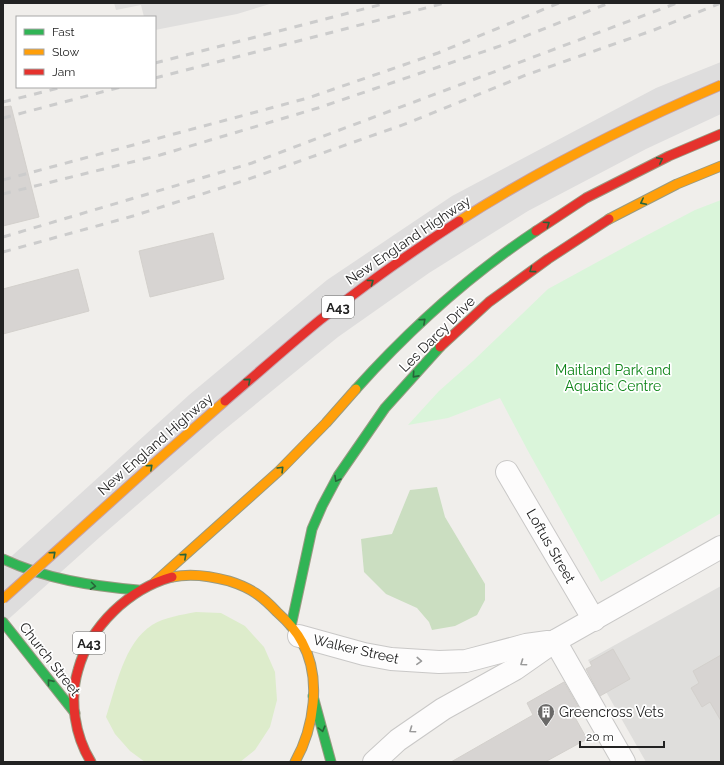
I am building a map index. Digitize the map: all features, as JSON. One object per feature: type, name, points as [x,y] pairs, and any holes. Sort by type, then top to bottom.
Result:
[{"type":"main road","name":"New England Highway","points":[[3,598],[179,440],[274,358],[376,278],[494,199],[543,171],[659,111],[721,85]]},
{"type":"main road","name":"A43","points":[[155,582],[279,471],[388,356],[422,322],[466,284],[520,242],[586,198],[670,156],[721,134]]},
{"type":"main road","name":"Les Darcy Drive","points":[[295,631],[312,529],[328,494],[338,476],[385,408],[437,350],[489,302],[548,259],[612,217],[678,184],[721,166]]},
{"type":"main road","points":[[3,559],[18,567],[55,579],[92,586],[138,590]]},
{"type":"main road","name":"A43","points":[[91,762],[80,737],[75,713],[74,693],[77,670],[89,643],[105,619],[138,590],[155,582],[177,576],[198,575],[241,585],[265,599],[295,631],[305,649],[312,672],[313,696],[310,725],[300,754],[295,762]]},
{"type":"main road","name":"Church Street","points":[[3,622],[75,713]]},
{"type":"main road","points":[[313,696],[331,762]]},
{"type":"main road","points":[[76,749],[80,737]]},
{"type":"street","name":"Loftus Street","points":[[507,472],[594,620]]},
{"type":"street","name":"Walker Street","points":[[374,762],[398,740],[443,709],[515,669],[555,641],[721,547]]},
{"type":"street","name":"Walker Street","points":[[295,631],[364,654],[391,659],[439,662],[466,661],[526,645],[555,641]]},
{"type":"street","points":[[555,641],[624,762]]},
{"type":"shaded area","points":[[114,3],[273,3],[237,14],[156,30],[156,16],[144,16],[141,5],[116,10]]},
{"type":"shaded area","points":[[721,586],[721,762],[646,762],[588,660]]},
{"type":"green space","name":"Maitland Park and Aquatic Centre","points":[[721,200],[721,513],[601,582],[500,398],[448,418],[408,425],[439,391],[473,361],[548,289],[695,210]]},
{"type":"green space","points":[[437,487],[445,517],[485,584],[485,600],[477,615],[455,626],[432,630],[429,622],[417,608],[386,594],[364,572],[361,539],[392,534],[410,490]]},
{"type":"green space","points":[[196,612],[221,613],[245,626],[264,647],[275,672],[277,700],[270,727],[255,750],[240,762],[145,762],[130,751],[115,734],[106,717],[122,666],[134,643],[142,633],[152,625],[162,620]]},
{"type":"pier","points":[[721,62],[721,114],[646,149],[528,211],[429,273],[338,337],[218,435],[100,537],[3,624],[3,564],[189,395],[327,280],[452,196],[656,88]]},
{"type":"building","points":[[11,106],[39,217],[3,226],[3,107]]},
{"type":"building","points":[[213,233],[224,279],[150,297],[139,251]]},
{"type":"building","points":[[78,269],[89,311],[3,334],[3,289]]},
{"type":"building","points":[[613,649],[630,679],[600,696],[586,669],[592,666],[590,662]]},
{"type":"building","points":[[721,655],[721,721],[710,702],[702,707],[691,688],[699,683],[693,671]]},
{"type":"building","name":"Greencross Vets","points":[[564,682],[579,708],[572,712],[587,739],[545,762],[451,762],[533,715],[527,703]]},
{"type":"railway","points":[[156,63],[387,3]]},
{"type":"railway","points":[[156,78],[445,3]]},
{"type":"railway","points":[[3,180],[308,98],[438,53],[559,3]]},
{"type":"railway","points":[[3,194],[160,155],[318,108],[503,45],[609,3]]},
{"type":"railway","points":[[3,237],[252,163],[677,3]]},
{"type":"railway","points":[[3,252],[133,216],[246,180],[408,123],[526,75],[654,30],[721,3]]},
{"type":"railway","points":[[3,102],[59,88]]},
{"type":"railway","points":[[3,118],[117,88]]},
{"type":"traffic: fast","points":[[356,389],[376,367],[441,304],[487,266],[536,231]]},
{"type":"traffic: fast","points":[[291,626],[312,529],[338,476],[385,408],[440,347]]},
{"type":"traffic: fast","points":[[3,559],[52,577],[86,584],[138,590]]},
{"type":"traffic: fast","points":[[3,622],[75,713]]},
{"type":"traffic: fast","points":[[313,696],[331,762]]},
{"type":"traffic: slow","points":[[459,221],[554,165],[653,115],[721,85]]},
{"type":"traffic: slow","points":[[609,219],[677,184],[721,166]]},
{"type":"traffic: slow","points":[[155,582],[279,471],[326,423],[356,389]]},
{"type":"traffic: slow","points":[[3,599],[225,401]]},
{"type":"traffic: slow","points":[[172,577],[186,575],[208,576],[229,581],[244,587],[256,593],[266,601],[288,622],[297,634],[308,656],[314,687],[311,719],[302,749],[295,762]]},
{"type":"traffic: jam","points":[[536,231],[586,198],[669,156],[721,134]]},
{"type":"traffic: jam","points":[[440,347],[489,302],[548,259],[609,219]]},
{"type":"traffic: jam","points":[[225,401],[337,307],[371,281],[459,221]]},
{"type":"traffic: jam","points":[[91,762],[85,752],[77,729],[74,705],[75,682],[84,654],[102,624],[113,612],[141,590],[172,577]]},
{"type":"place","name":"Greencross Vets","points":[[546,727]]}]
